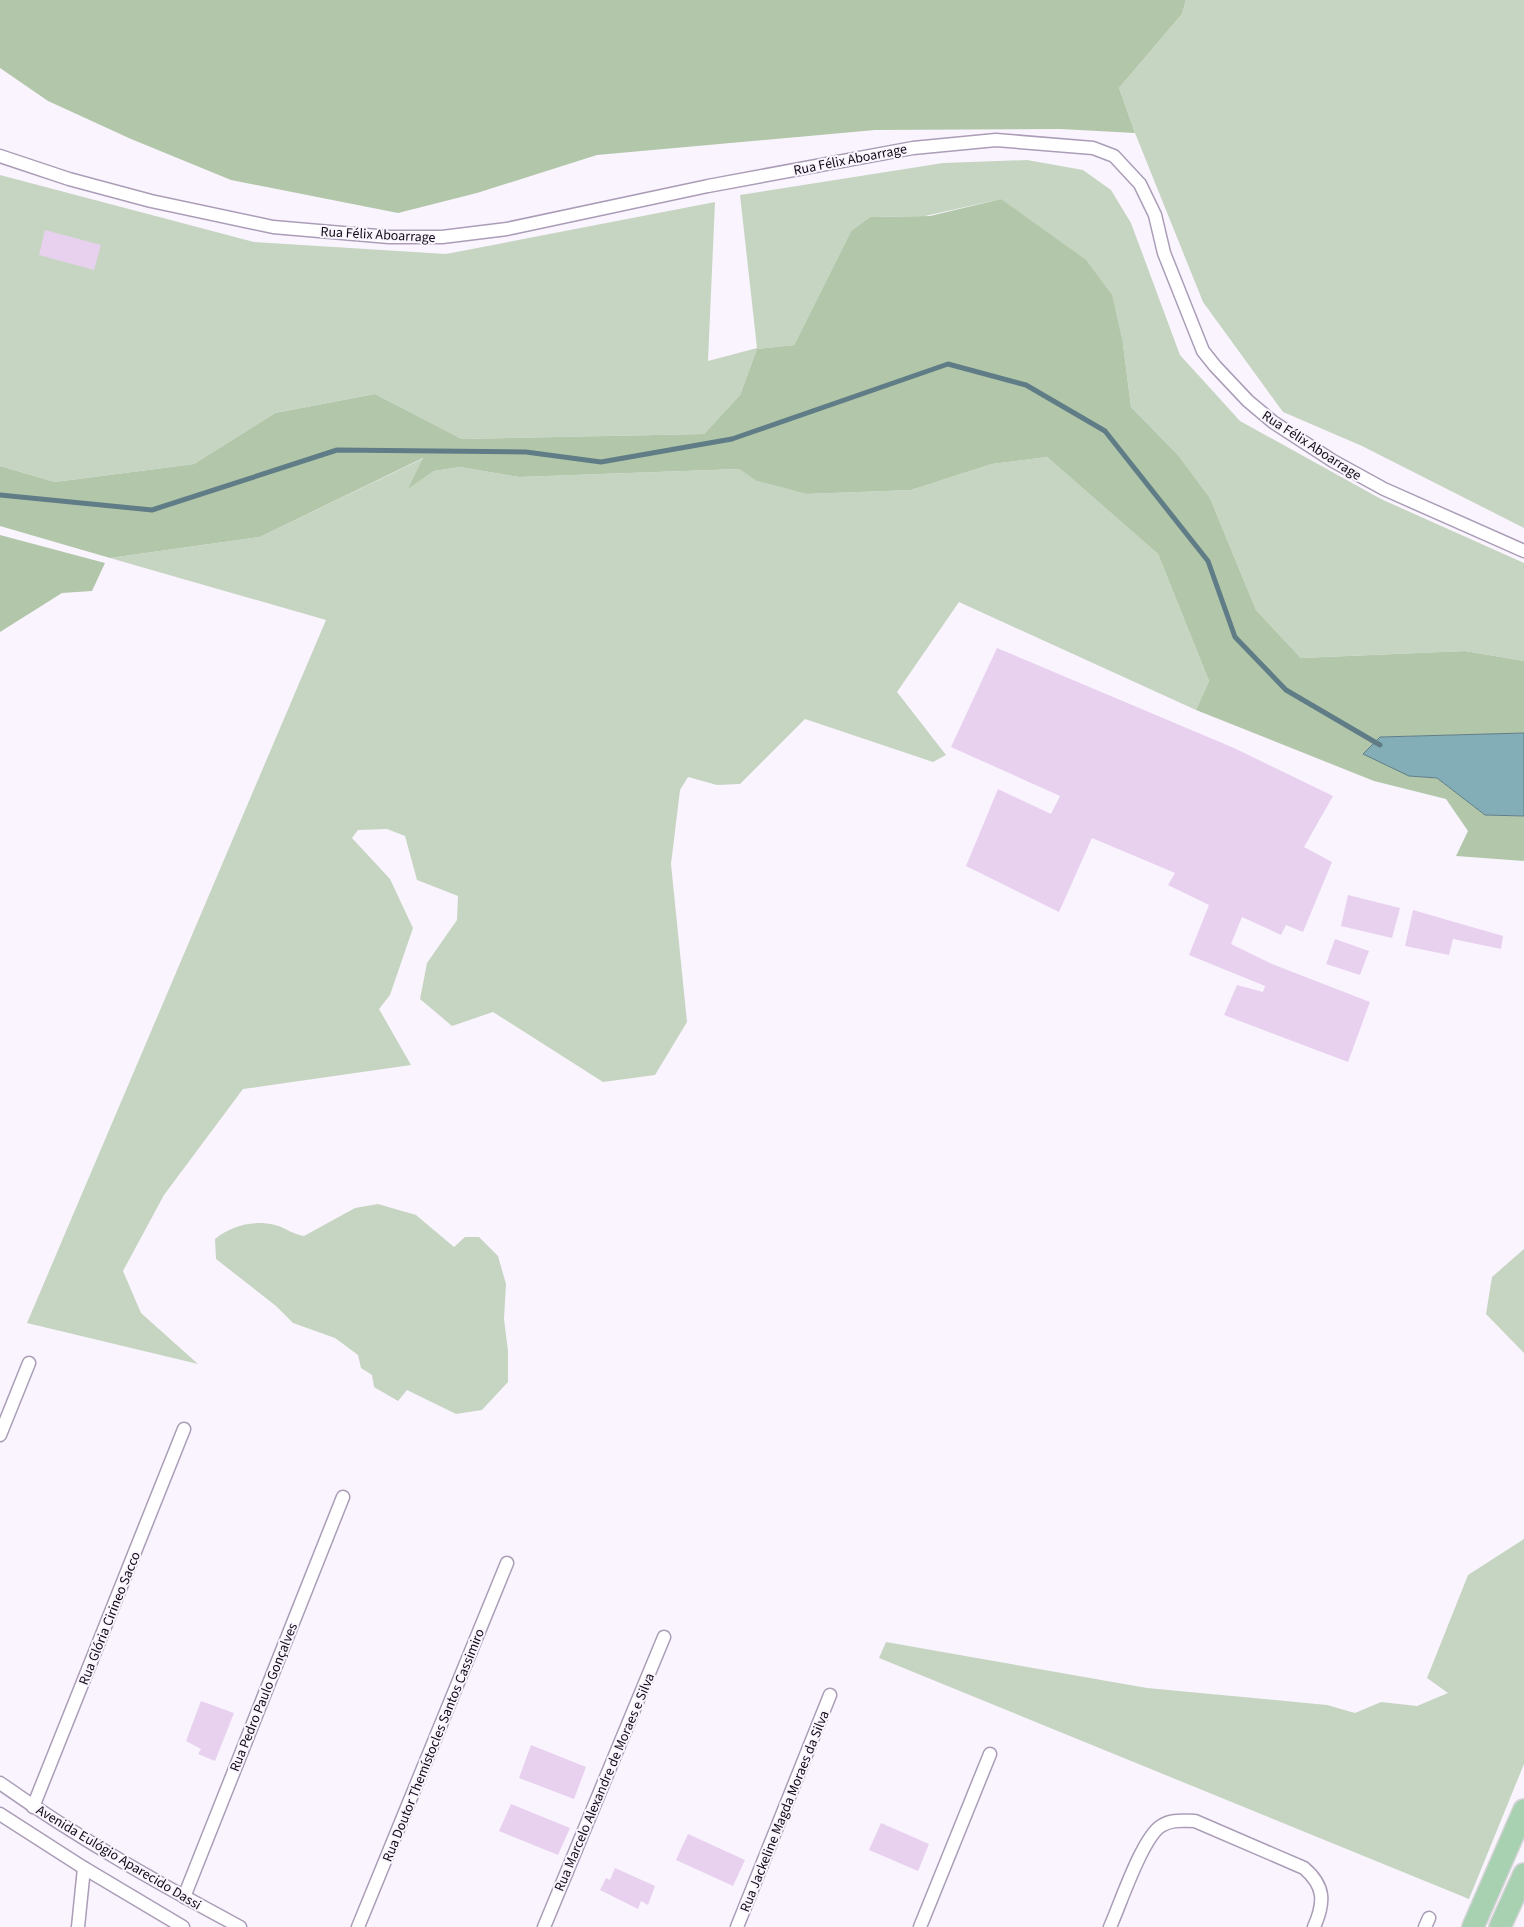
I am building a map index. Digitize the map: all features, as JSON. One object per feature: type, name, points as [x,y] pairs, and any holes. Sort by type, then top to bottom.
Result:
[{"type":"main road","points":[[1473,1927],[1524,1810]]},
{"type":"main road","points":[[1500,1927],[1524,1874]]},
{"type":"street","name":"Rua Félix Aboarrage","points":[[0,156],[68,179],[151,201],[273,227],[390,237],[442,237],[507,229],[708,186],[913,148],[996,140],[1093,148],[1114,156],[1140,184],[1155,215],[1164,253],[1203,350],[1248,402],[1273,422],[1384,489],[1524,550]]},
{"type":"street","points":[[0,1435],[29,1363]]},
{"type":"street","name":"Rua Glória Cirineo Sacco","points":[[33,1807],[184,1429]]},
{"type":"street","name":"Rua Pedro Paulo Gonçalves","points":[[184,1896],[343,1497]]},
{"type":"street","name":"Rua Doutor Themístocles Santos Cassimiro","points":[[358,1927],[507,1563]]},
{"type":"street","name":"Rua Marcelo Alexandre de Moraes e Silva","points":[[544,1927],[664,1637]]},
{"type":"street","name":"Rua Jackeline Magda Moraes da Silva","points":[[737,1927],[830,1695]]},
{"type":"street","points":[[920,1927],[990,1754]]},
{"type":"street","name":"Avenida Eulógio Aparecido Dassi","points":[[0,1783],[33,1807],[240,1927]]},
{"type":"street","name":"Avenida Eulógio Aparecido Dassi","points":[[0,1814],[84,1868],[183,1927]]},
{"type":"street","points":[[1110,1927],[1147,1842],[1160,1827],[1175,1820],[1195,1821],[1304,1868],[1316,1878],[1320,1886],[1321,1902],[1314,1927]]},
{"type":"street","points":[[78,1927],[84,1868]]},
{"type":"green space","points":[[0,0],[1186,0],[1182,14],[1119,88],[1135,133],[1060,129],[875,130],[597,155],[477,193],[398,213],[231,180],[131,139],[48,101],[0,68]]},
{"type":"green space","points":[[1186,0],[1524,0],[1524,528],[1362,446],[1283,412],[1203,302],[1135,133],[1119,88],[1182,14]]},
{"type":"green space","points":[[1027,160],[1083,170],[1111,190],[1131,223],[1180,355],[1240,421],[1381,499],[1524,563],[1524,661],[1465,651],[1301,658],[1256,610],[1210,498],[1178,455],[1131,407],[1123,344],[1001,199],[925,216],[870,217],[851,231],[794,345],[757,349],[740,395],[704,434],[462,439],[375,394],[275,413],[194,464],[55,482],[0,466],[0,175],[254,242],[446,254],[715,202],[708,361],[757,348],[740,195],[943,163]]},
{"type":"green space","points":[[1001,199],[1086,260],[1112,295],[1123,344],[1131,407],[1178,455],[1210,498],[1256,610],[1301,658],[1465,651],[1524,661],[1524,733],[1380,737],[1409,776],[1437,778],[1485,815],[1524,816],[1524,861],[1456,856],[1468,831],[1446,799],[1374,781],[1196,710],[1209,681],[1158,554],[1047,457],[992,464],[911,490],[806,494],[757,481],[739,469],[519,477],[460,467],[434,471],[408,489],[423,458],[260,537],[110,558],[0,526],[0,466],[55,482],[194,464],[275,413],[375,394],[462,439],[704,434],[740,395],[757,349],[794,345],[851,231],[870,217],[930,216]]},
{"type":"green space","points":[[1047,457],[1158,554],[1209,681],[1196,710],[959,602],[897,692],[946,755],[933,762],[805,719],[740,784],[717,785],[688,777],[680,790],[671,864],[687,1022],[655,1075],[603,1082],[493,1012],[452,1026],[420,999],[427,963],[457,920],[458,896],[417,880],[405,836],[387,829],[358,830],[352,838],[390,879],[413,928],[390,995],[379,1009],[411,1065],[243,1089],[164,1195],[123,1271],[141,1313],[198,1364],[27,1323],[326,620],[110,558],[260,537],[424,458],[409,488],[434,471],[460,467],[519,477],[739,469],[758,481],[806,494],[911,490],[992,464]]},
{"type":"green space","points":[[0,535],[105,563],[92,591],[62,593],[0,632]]},
{"type":"green space","points":[[378,1204],[416,1215],[454,1247],[465,1237],[479,1237],[498,1256],[506,1284],[504,1319],[508,1351],[508,1382],[482,1410],[456,1414],[407,1390],[398,1401],[374,1387],[372,1375],[361,1368],[358,1355],[335,1338],[293,1323],[276,1306],[216,1259],[215,1239],[236,1227],[259,1223],[267,1224],[304,1236],[355,1208]]},
{"type":"green space","points":[[1524,1249],[1524,1353],[1486,1314],[1492,1277]]},
{"type":"green space","points":[[1524,1539],[1524,1764],[1469,1899],[879,1658],[886,1642],[1147,1688],[1327,1705],[1355,1713],[1381,1702],[1417,1706],[1448,1693],[1427,1678],[1468,1575]]},
{"type":"water","points":[[1524,733],[1524,816],[1485,815],[1437,778],[1409,776],[1363,754],[1380,737]]},
{"type":"building","points":[[45,230],[101,245],[94,270],[39,255]]},
{"type":"building","points":[[997,648],[1234,748],[1333,796],[1304,847],[1332,862],[1303,932],[1286,925],[1281,935],[1242,917],[1231,944],[1272,964],[1370,1002],[1348,1062],[1224,1015],[1237,985],[1263,992],[1265,986],[1189,955],[1209,905],[1168,885],[1175,873],[1092,838],[1059,912],[966,866],[998,789],[1051,814],[1060,796],[951,747]]},
{"type":"building","points":[[1348,895],[1400,908],[1392,938],[1341,926]]},
{"type":"building","points":[[1413,910],[1503,936],[1501,949],[1453,939],[1449,955],[1405,946]]},
{"type":"building","points":[[1335,939],[1369,951],[1360,975],[1326,964]]},
{"type":"building","points":[[201,1701],[234,1713],[215,1761],[198,1754],[201,1749],[186,1741]]},
{"type":"building","points":[[531,1745],[586,1767],[574,1799],[519,1778]]},
{"type":"building","points":[[511,1804],[570,1828],[558,1855],[499,1831]]},
{"type":"building","points":[[881,1823],[929,1844],[918,1871],[869,1850]]},
{"type":"building","points":[[688,1834],[745,1860],[733,1886],[676,1860]]},
{"type":"building","points":[[615,1868],[655,1886],[648,1905],[641,1901],[638,1909],[600,1890],[606,1878],[610,1880]]},
{"type":"waterway","points":[[0,495],[152,510],[337,450],[526,452],[601,462],[732,439],[948,364],[1026,385],[1105,431],[1208,561],[1235,637],[1286,690],[1380,745]]}]
